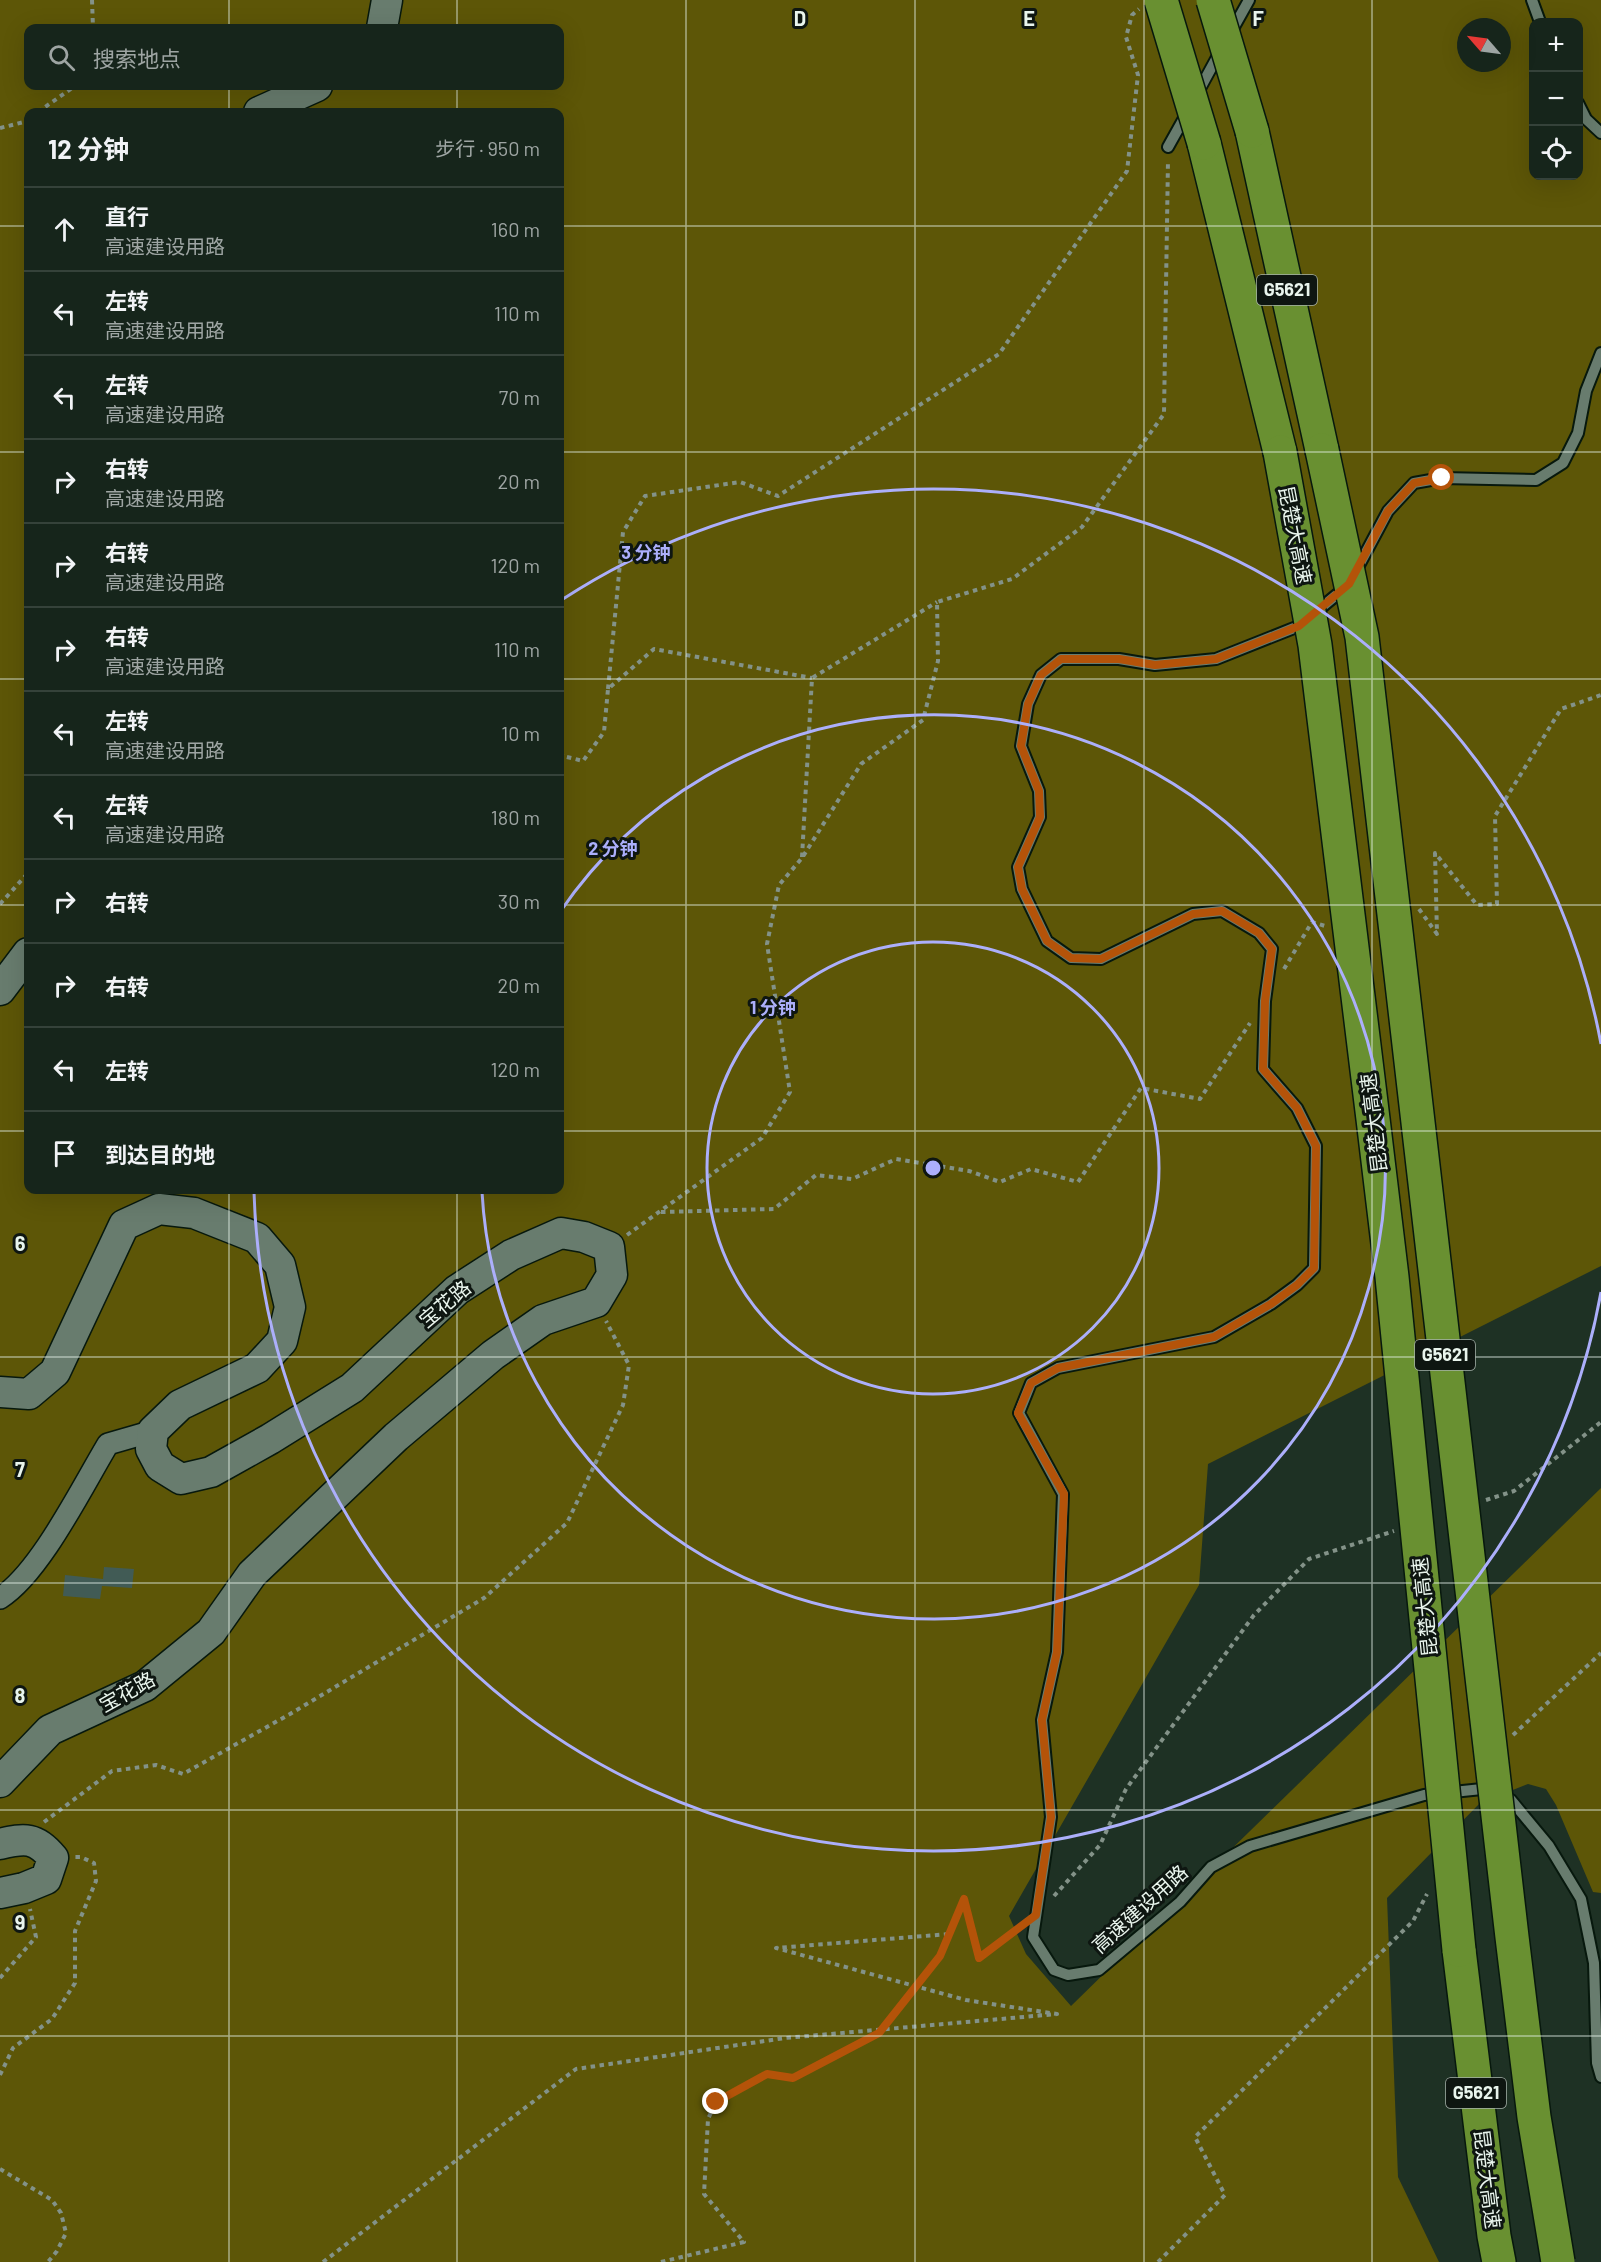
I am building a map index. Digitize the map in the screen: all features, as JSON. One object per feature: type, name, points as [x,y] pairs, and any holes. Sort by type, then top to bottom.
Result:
[{"type":"highway","name":"G5621","points":[[1213,0],[1252,131],[1362,637],[1512,1937],[1534,2117],[1558,2262]]},
{"type":"highway","name":"昆楚大高速","points":[[1151,4],[1204,143],[1280,452],[1315,645],[1374,1119],[1393,1288],[1458,1950],[1496,2249]]},
{"type":"main road","points":[[383,24],[387,0]]},
{"type":"main road","points":[[268,108],[309,90]]},
{"type":"main road","points":[[0,990],[24,958]]},
{"type":"main road","points":[[0,1392],[29,1394],[55,1372],[124,1225],[159,1209],[194,1213],[257,1238],[280,1265],[291,1307],[282,1341],[257,1368],[180,1405],[153,1431]]},
{"type":"main road","name":"宝花路","points":[[153,1431],[151,1449],[160,1466],[181,1479],[211,1472],[352,1388],[457,1290],[511,1255],[561,1233],[584,1237],[609,1247]]},
{"type":"main road","points":[[596,1302],[612,1275],[609,1247]]},
{"type":"main road","name":"宝花路","points":[[0,1782],[50,1730],[146,1686],[211,1632],[252,1574],[396,1437],[493,1354],[543,1320],[596,1302]]},
{"type":"main road","points":[[0,1893],[24,1888],[46,1879],[53,1858],[42,1845],[11,1841]]},
{"type":"street","points":[[0,1598],[14,1589],[45,1550],[108,1444],[153,1431]]},
{"type":"lane","points":[[1168,147],[1249,0]]},
{"type":"lane","points":[[1532,0],[1539,18]]},
{"type":"lane","points":[[1583,112],[1601,133]]},
{"type":"lane","name":"高速建设用路","points":[[1601,353],[1586,392],[1578,434],[1563,463],[1536,480],[1442,478],[1414,483],[1388,511],[1349,584],[1299,626],[1216,659],[1155,665],[1119,659],[1061,659],[1041,675],[1028,704],[1021,746],[1039,791],[1040,817],[1018,867],[1022,889],[1047,941],[1071,958],[1101,959],[1193,914],[1222,911],[1259,933],[1272,949],[1265,1001],[1263,1069],[1297,1108],[1316,1146],[1314,1268],[1297,1285],[1271,1304],[1214,1337],[1058,1368],[1031,1383],[1018,1413],[1064,1494],[1057,1652],[1042,1720],[1051,1817],[1033,1937],[1054,1970],[1068,1975],[1099,1970],[1180,1902],[1211,1867],[1250,1846],[1424,1795],[1482,1789],[1511,1800],[1549,1845],[1581,1899],[1593,1963],[1597,2064],[1601,2077]]},
{"type":"path","points":[[92,0],[93,24]]},
{"type":"path","points":[[564,756],[583,761],[603,732],[623,532],[645,495],[740,482],[777,496],[999,354],[1127,171],[1138,75],[1126,37],[1132,15],[1151,4]]},
{"type":"path","points":[[44,108],[69,90]]},
{"type":"path","points":[[0,128],[24,122]]},
{"type":"path","points":[[608,689],[654,649],[812,678],[937,602],[1012,579],[1083,527],[1164,414],[1168,147]]},
{"type":"path","points":[[609,1247],[762,1138],[789,1092],[767,944],[779,885],[801,858],[861,764],[923,720],[938,661],[937,602]]},
{"type":"path","points":[[801,858],[812,678]]},
{"type":"path","points":[[1412,914],[1416,905],[1437,934],[1435,853],[1477,905],[1497,904],[1495,816],[1561,709],[1601,695]]},
{"type":"path","points":[[0,904],[24,877]]},
{"type":"path","points":[[661,1212],[774,1209],[816,1175],[852,1179],[896,1159],[969,1171],[1000,1182],[1031,1169],[1078,1182],[1141,1088],[1200,1099],[1265,1001],[1312,922],[1334,929]]},
{"type":"path","points":[[11,1841],[112,1771],[156,1765],[183,1774],[290,1714],[484,1598],[567,1523],[623,1405],[629,1365],[596,1302]]},
{"type":"path","points":[[1480,1502],[1514,1491],[1601,1422]]},
{"type":"path","points":[[661,2262],[744,2242],[704,2194],[708,2119],[716,2102],[767,2074],[793,2078],[881,2030],[940,1956],[964,1899],[979,1958],[1036,1915],[1100,1845],[1126,1789],[1254,1615],[1309,1559],[1400,1528]]},
{"type":"path","points":[[1507,1740],[1601,1653]]},
{"type":"path","points":[[0,2075],[13,2048],[52,2019],[75,1983],[75,1931],[96,1881],[94,1863],[81,1857],[53,1858]]},
{"type":"path","points":[[1158,2262],[1225,2195],[1195,2137],[1413,1921],[1428,1890]]},
{"type":"path","points":[[324,2262],[576,2069],[785,2038],[1058,2014],[966,2000],[776,1948],[949,1934]]},
{"type":"path","points":[[0,1978],[36,1937]]},
{"type":"path","points":[[0,2169],[52,2199],[61,2213],[66,2233],[57,2252],[48,2262]]},
{"type":"shaded area","points":[[0,0],[1601,0],[1601,1266],[1208,1464],[1199,1585],[1009,1916],[1026,1954],[1071,2006],[1601,1488],[1601,1893],[1593,1892],[1556,1805],[1546,1789],[1528,1784],[1480,1803],[1387,1898],[1398,2177],[1439,2262],[0,2262]]},
{"type":"building","points":[[104,1567],[134,1569],[132,1588],[102,1586],[100,1599],[63,1596],[65,1575],[103,1579]]},
{"type":"route","points":[[716,2102],[767,2074],[793,2078],[879,2033],[940,1956],[964,1899],[979,1958],[1036,1915],[1051,1817],[1042,1720],[1057,1652],[1064,1494],[1018,1413],[1031,1383],[1058,1368],[1214,1337],[1271,1304],[1297,1285],[1314,1268],[1316,1146],[1297,1108],[1263,1069],[1265,1001],[1272,949],[1259,933],[1222,911],[1193,914],[1101,959],[1071,958],[1047,941],[1022,889],[1018,867],[1040,817],[1039,791],[1021,746],[1028,704],[1041,675],[1061,659],[1119,659],[1155,665],[1216,659],[1299,626],[1349,584],[1388,511],[1414,483],[1442,478]]}]
